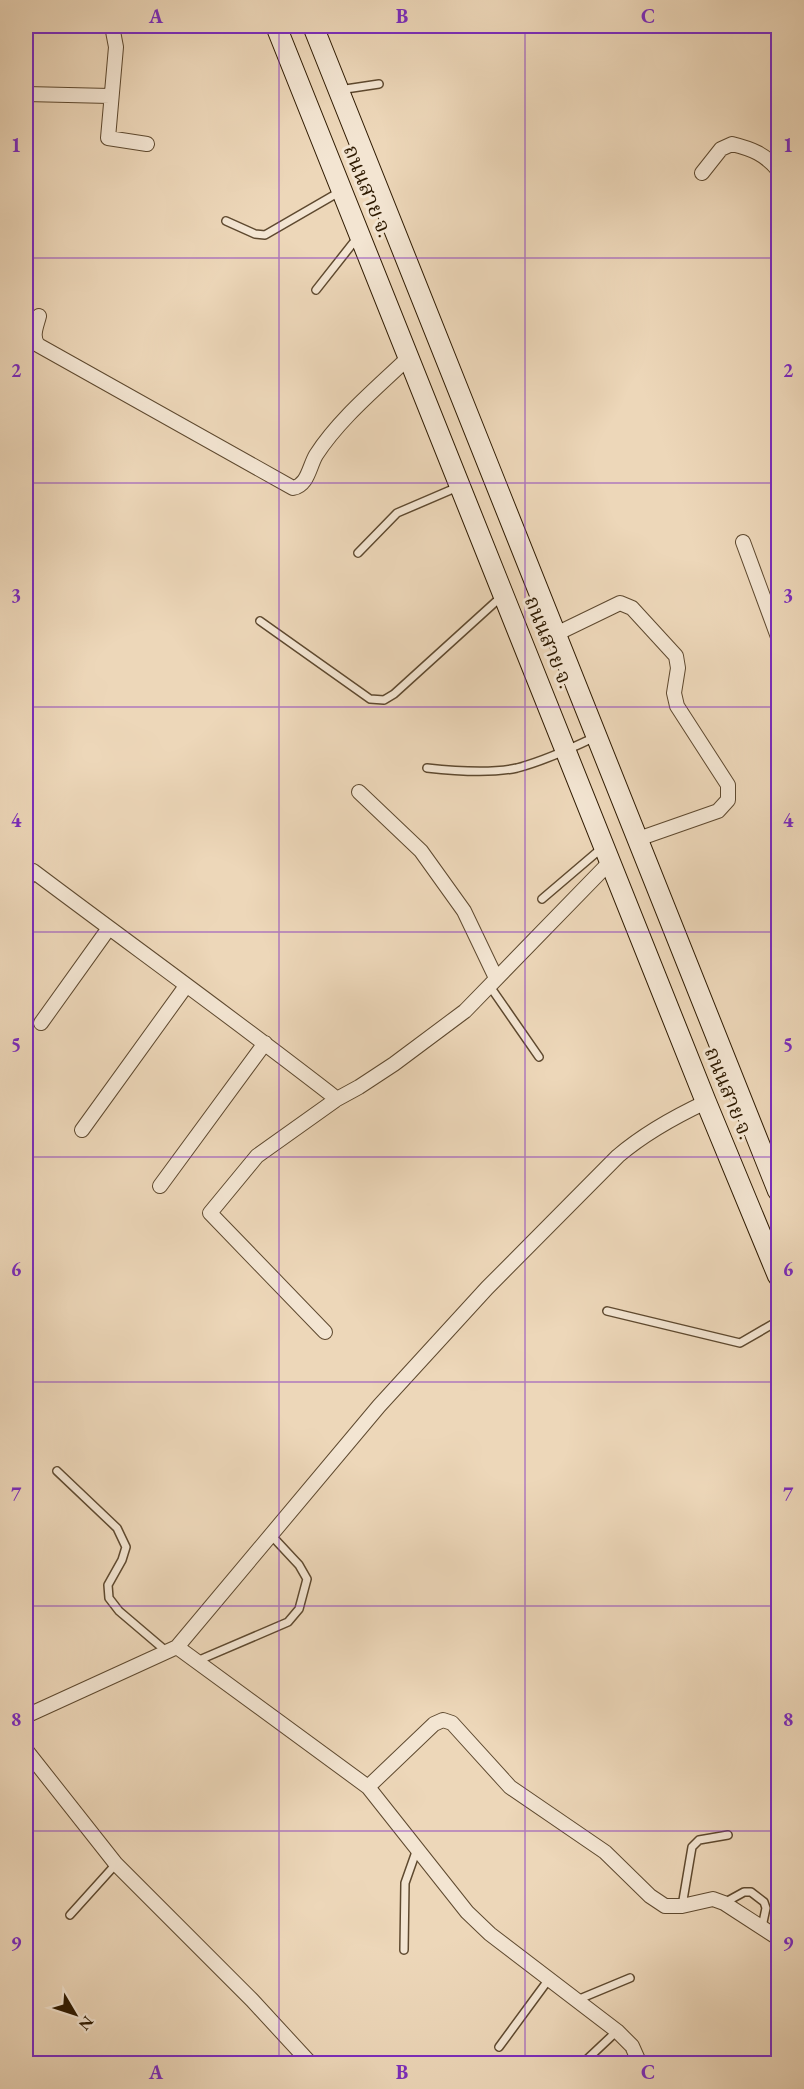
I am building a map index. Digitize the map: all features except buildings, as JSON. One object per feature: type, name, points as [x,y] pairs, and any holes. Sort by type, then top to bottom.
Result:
[{"type":"main road","name":"ถนนสาย จ.","points":[[276,26],[706,1102],[778,1276]]},
{"type":"main road","name":"ถนนสาย จ.","points":[[313,26],[638,839],[775,1171],[778,1191]]},
{"type":"street","points":[[112,26],[116,47],[108,138],[147,144]]},
{"type":"street","points":[[26,94],[110,96]]},
{"type":"street","points":[[702,173],[721,149],[732,144],[758,151],[770,159],[778,170]]},
{"type":"street","points":[[39,316],[34,336],[38,345],[293,488],[300,487],[304,482],[315,456],[338,426],[409,357]]},
{"type":"street","points":[[743,542],[778,637]]},
{"type":"street","points":[[556,634],[620,603],[632,608],[676,656],[678,668],[674,693],[677,706],[728,785],[729,800],[718,811],[638,839]]},
{"type":"street","points":[[359,792],[422,851],[464,911],[493,982]]},
{"type":"street","points":[[325,1332],[210,1213],[256,1156],[337,1098],[359,1087],[394,1064],[465,1011],[608,853]]},
{"type":"street","points":[[26,881],[33,871],[337,1098]]},
{"type":"street","points":[[41,1023],[109,928]]},
{"type":"street","points":[[82,1130],[186,986]]},
{"type":"street","points":[[160,1186],[265,1043]]},
{"type":"street","points":[[26,1716],[171,1649],[271,1535],[379,1406],[551,1222],[640,1137],[706,1102]]},
{"type":"street","points":[[171,1649],[197,1661],[368,1787],[467,1912],[490,1934],[616,2031],[632,2046],[640,2064]]},
{"type":"street","points":[[368,1787],[434,1724],[443,1720],[452,1723],[510,1787],[605,1852],[650,1896],[665,1906],[682,1906],[713,1899],[724,1903],[778,1938]]},
{"type":"street","points":[[26,1750],[117,1864],[252,2000],[311,2064]]},
{"type":"lane","points":[[339,90],[379,84]]},
{"type":"lane","points":[[226,221],[255,234],[265,235],[342,190]]},
{"type":"lane","points":[[316,291],[360,234]]},
{"type":"lane","points":[[358,553],[397,513],[460,486]]},
{"type":"lane","points":[[260,621],[370,699],[384,700],[394,694],[504,594]]},
{"type":"lane","points":[[427,768],[461,771],[516,768],[567,750],[597,736]]},
{"type":"lane","points":[[542,898],[608,853]]},
{"type":"lane","points":[[493,982],[539,1057]]},
{"type":"lane","points":[[607,1311],[740,1343],[778,1321]]},
{"type":"lane","points":[[57,1471],[117,1528],[126,1547],[122,1560],[108,1585],[109,1598],[119,1611],[171,1649]]},
{"type":"lane","points":[[197,1661],[288,1622],[299,1609],[307,1579],[299,1565],[271,1535]]},
{"type":"lane","points":[[682,1906],[692,1847],[699,1840],[728,1835]]},
{"type":"lane","points":[[404,1950],[405,1883],[417,1849]]},
{"type":"lane","points":[[70,1915],[117,1864]]},
{"type":"lane","points":[[724,1903],[744,1892],[751,1892],[764,1902],[766,1908],[761,1928]]},
{"type":"lane","points":[[577,2000],[630,1978]]},
{"type":"lane","points":[[499,2047],[549,1979]]},
{"type":"lane","points":[[582,2064],[616,2031]]}]
